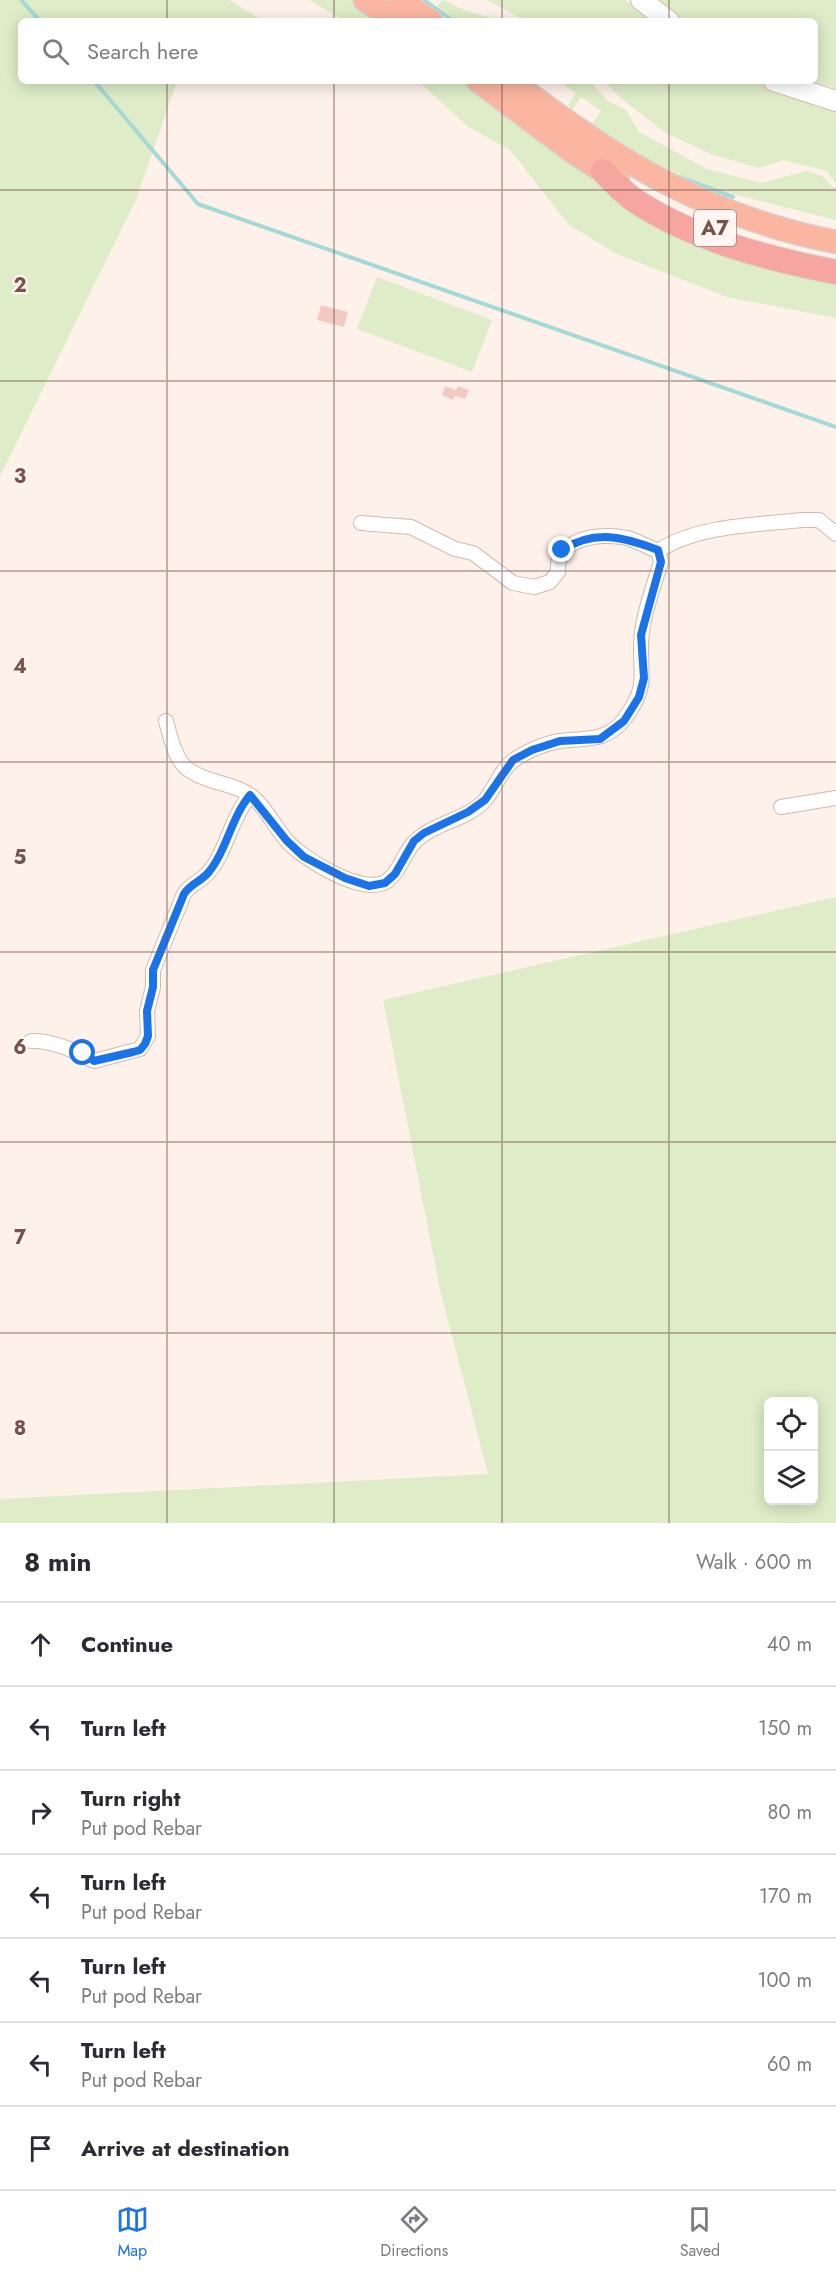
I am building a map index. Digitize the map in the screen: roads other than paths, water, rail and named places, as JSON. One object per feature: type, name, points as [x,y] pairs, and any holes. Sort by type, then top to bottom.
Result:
[{"type":"highway","points":[[365,0],[392,18]]},
{"type":"highway","points":[[400,0],[427,18]]},
{"type":"highway","name":"A7","points":[[482,84],[603,171],[654,201],[715,228],[781,250],[836,262]]},
{"type":"highway","name":"A7","points":[[516,84],[611,152],[668,186],[704,202],[785,230],[836,242]]},
{"type":"highway","points":[[603,171],[636,202],[713,239],[776,260],[836,272]]},
{"type":"highway","points":[[704,202],[729,205],[836,231]]},
{"type":"main road","points":[[641,0],[665,18]]},
{"type":"main road","points":[[783,84],[836,101]]},
{"type":"street","points":[[361,523],[411,527],[455,549],[473,553],[513,583],[534,586],[549,582],[558,572],[557,561],[562,550],[574,543],[604,535],[627,538],[658,550],[696,535],[802,520],[819,520],[836,534]]},
{"type":"street","points":[[166,721],[174,747],[184,766],[203,777],[234,786],[250,795],[287,841],[304,857],[345,878],[369,886],[385,883],[395,874],[414,841],[424,833],[468,812],[485,800],[513,760],[532,750],[560,741],[600,739],[624,721],[639,697],[644,678],[641,635],[661,562],[658,550]]},
{"type":"street","points":[[31,1041],[40,1040],[83,1053],[94,1061],[140,1050],[148,1036],[147,1011],[153,987],[153,970],[184,894],[190,884],[209,872],[241,806],[250,795]]},
{"type":"street","points":[[781,807],[836,798]]},
{"type":"waterway","points":[[21,0],[37,18]]},
{"type":"waterway","points":[[424,0],[449,18]]},
{"type":"waterway","points":[[97,84],[198,204],[836,427]]},
{"type":"waterway","points":[[679,177],[733,197]]}]
